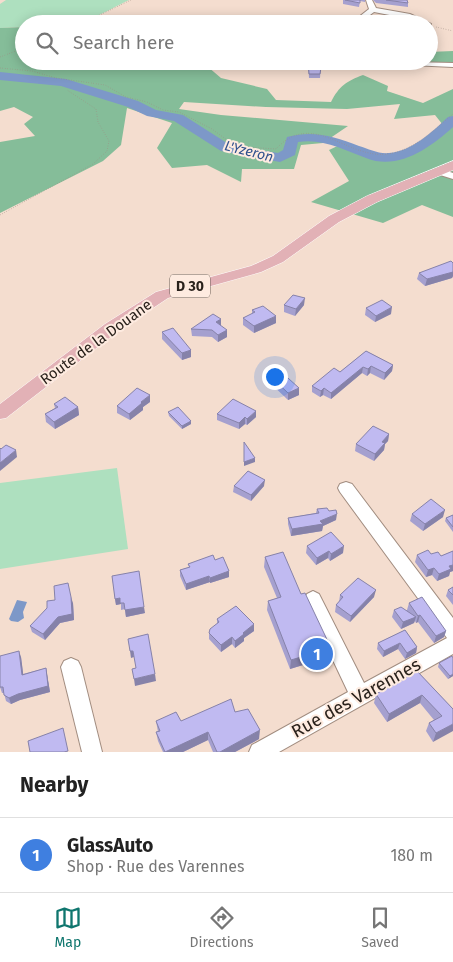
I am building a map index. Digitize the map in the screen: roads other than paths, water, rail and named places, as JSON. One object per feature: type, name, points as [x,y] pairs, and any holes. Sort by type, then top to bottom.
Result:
[{"type":"main road","name":"Route de la Douane","points":[[0,413],[110,328],[162,295],[264,266],[278,259],[334,219],[372,199],[449,171]]},
{"type":"street","points":[[369,0],[373,10]]},
{"type":"street","points":[[366,15],[373,10],[401,15]]},
{"type":"street","points":[[438,64],[453,65]]},
{"type":"street","points":[[346,488],[453,632]]},
{"type":"street","points":[[313,599],[360,696]]},
{"type":"street","name":"Rue des Varennes","points":[[259,752],[453,644]]},
{"type":"street","points":[[71,666],[92,752]]},
{"type":"water","points":[[17,600],[27,602],[23,612],[24,618],[18,622],[9,619]]},
{"type":"waterway","name":"L'Yzeron","points":[[0,76],[62,82],[133,104],[152,113],[178,118],[226,148],[280,158],[290,152],[292,140],[309,137],[334,141],[376,157],[398,156],[418,148],[453,120]]},
{"type":"place","name":"GlassAuto","points":[[317,654]]}]
